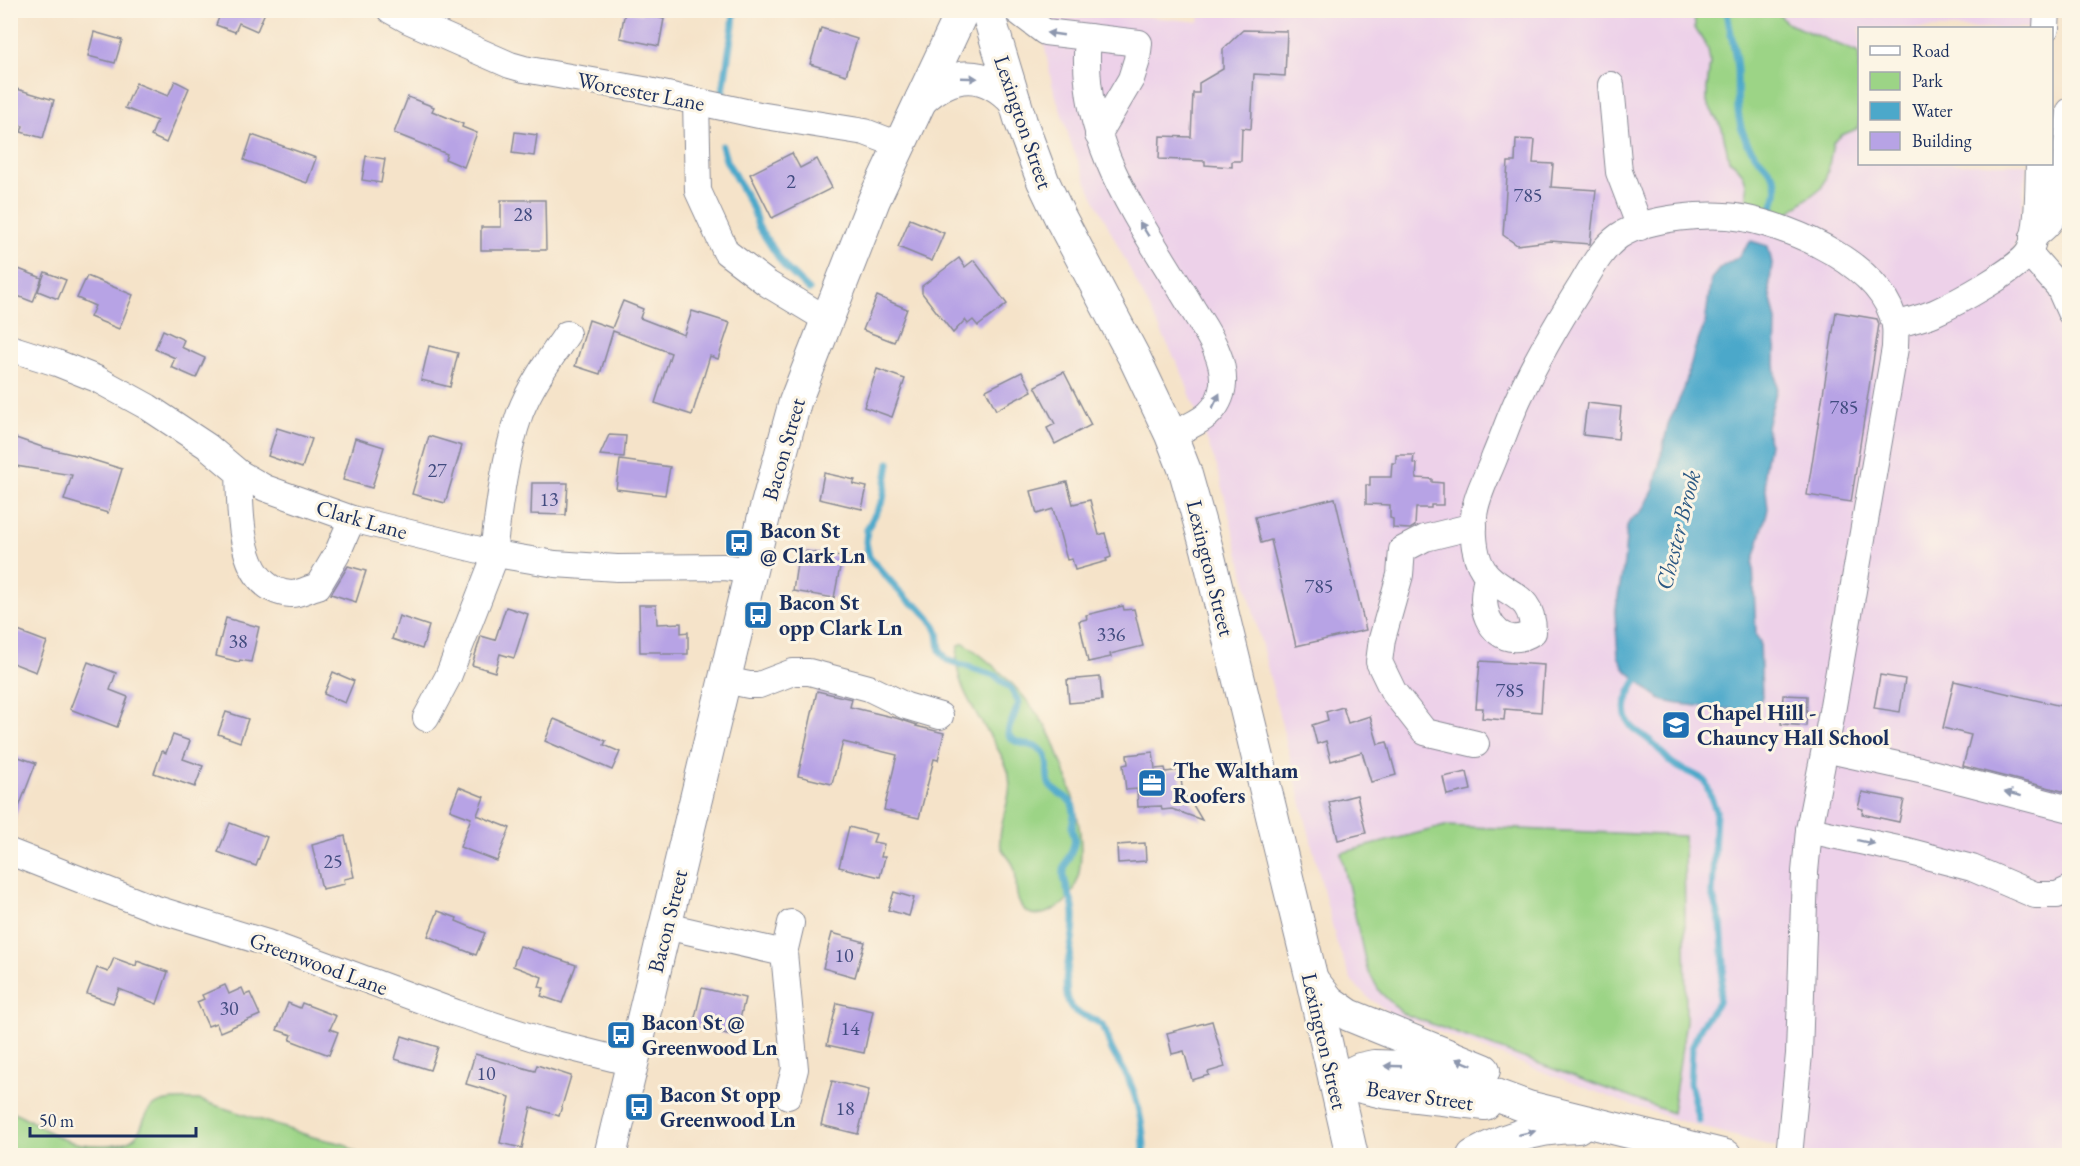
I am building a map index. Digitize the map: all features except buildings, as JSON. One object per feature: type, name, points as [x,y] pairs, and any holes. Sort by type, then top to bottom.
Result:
[{"type":"main road","name":"Bacon Street","points":[[610,1155],[751,571],[795,402],[874,200],[963,10]]},
{"type":"main road","name":"Lexington Street","points":[[987,10],[1035,161],[1052,201],[1116,322],[1171,435],[1197,508],[1312,980],[1352,1155]]},
{"type":"main road","points":[[921,100],[943,83],[968,77],[995,84],[1015,102]]},
{"type":"main road","points":[[1312,980],[1329,1001],[1349,1015],[1655,1138]]},
{"type":"main road","name":"Beaver Street","points":[[1335,1081],[1360,1069],[1374,1066],[1405,1066],[1443,1076],[1528,1107],[1726,1155]]},
{"type":"main road","points":[[1473,1155],[1527,1133],[1572,1127],[1614,1128]]},
{"type":"street","name":"Worcester Lane","points":[[390,10],[410,21],[517,67],[759,115],[865,132],[899,145]]},
{"type":"street","points":[[1016,10],[1045,32],[1139,43],[1131,79],[1098,135]]},
{"type":"street","points":[[2046,27],[2047,10]]},
{"type":"street","points":[[1088,37],[1086,77],[1098,135],[1127,200],[1219,354],[1223,383],[1218,402],[1206,418],[1171,435]]},
{"type":"street","points":[[1611,85],[1619,172],[1640,227]]},
{"type":"street","points":[[696,101],[698,191],[726,252],[768,284],[826,319]]},
{"type":"street","points":[[1895,325],[1932,314],[2011,269],[2047,226],[2056,212],[2060,197],[2070,111]]},
{"type":"street","points":[[2039,165],[2031,245],[2059,287],[2070,312]]},
{"type":"street","points":[[1487,576],[1479,562],[1473,537],[1475,512],[1481,491],[1521,393],[1558,323],[1605,250],[1618,237],[1640,227],[1671,219],[1721,216],[1752,220],[1827,248],[1850,264],[1877,291],[1887,305],[1895,325],[1895,348],[1809,830],[1805,872],[1799,1054],[1789,1155]]},
{"type":"street","points":[[426,718],[448,677],[494,553],[504,470],[521,412],[534,383],[567,334]]},
{"type":"street","name":"Clark Lane","points":[[10,348],[97,379],[148,407],[207,446],[238,473],[264,489],[352,519],[494,553],[555,564],[617,568],[724,567],[751,571]]},
{"type":"street","points":[[238,473],[243,536],[251,566],[269,587],[292,594],[318,586],[338,554],[352,519]]},
{"type":"street","points":[[1474,526],[1425,538],[1402,550],[1400,576],[1382,639],[1379,663],[1393,691],[1425,732],[1476,744]]},
{"type":"street","points":[[725,680],[759,685],[793,672],[809,672],[869,688],[906,706],[940,716]]},
{"type":"street","points":[[1825,749],[2070,808]]},
{"type":"street","points":[[1809,830],[1972,868],[2035,895],[2057,895],[2070,889]]},
{"type":"street","name":"Greenwood Lane","points":[[10,852],[153,908],[267,943],[456,1013],[540,1040],[632,1063]]},
{"type":"street","points":[[788,1096],[795,1070],[784,953],[791,923]]},
{"type":"street","points":[[666,926],[784,953]]},
{"type":"shaded area","name":"Chapel Hill - Chauncy Hall School","points":[[1201,10],[2041,11],[2040,27],[1858,27],[1858,165],[2027,165],[2021,216],[2013,252],[2069,273],[2069,1155],[1812,1155],[1752,1141],[1620,1101],[1392,1014],[1370,999],[1352,982],[1337,944],[1217,467],[1182,373],[1092,194],[1073,149],[1052,84],[1038,11],[1093,11],[1199,22]]},
{"type":"green space","points":[[1694,11],[1776,11],[1787,23],[1858,53],[1858,128],[1842,135],[1833,143],[1828,171],[1822,187],[1786,215],[1747,203],[1747,190],[1742,173],[1729,160],[1722,128],[1707,103],[1710,62],[1708,49],[1695,28]]},
{"type":"green space","points":[[964,643],[1010,682],[1031,705],[1053,739],[1065,771],[1075,805],[1081,859],[1073,892],[1059,907],[1044,914],[1031,914],[1021,907],[1014,867],[1001,845],[1001,831],[1009,795],[1009,777],[1001,754],[973,708],[959,676],[957,661],[959,645]]},
{"type":"green space","points":[[1445,826],[1684,836],[1686,1021],[1672,1113],[1402,1013],[1380,992],[1367,969],[1341,853]]},
{"type":"green space","points":[[199,1100],[313,1137],[344,1144],[360,1155],[11,1155],[11,1111],[68,1141],[106,1145],[125,1142],[133,1138],[140,1130],[148,1112],[159,1103]]},
{"type":"water","points":[[1751,241],[1768,246],[1772,263],[1769,290],[1776,321],[1777,388],[1767,426],[1769,444],[1764,471],[1768,509],[1753,563],[1756,635],[1760,642],[1762,697],[1756,707],[1746,711],[1679,704],[1664,701],[1652,693],[1625,669],[1618,656],[1615,614],[1624,563],[1627,526],[1631,519],[1644,508],[1654,489],[1668,424],[1684,389],[1695,348],[1705,324],[1711,279],[1720,268],[1738,257]]},
{"type":"waterway","points":[[723,91],[734,10]]},
{"type":"waterway","name":"Chester Brook","points":[[1727,10],[1736,62],[1742,130],[1748,144],[1775,179],[1777,189],[1768,219]]},
{"type":"waterway","points":[[722,146],[726,160],[753,209],[758,226],[785,267],[809,290]]},
{"type":"waterway","points":[[889,463],[883,500],[867,529],[866,542],[869,557],[900,592],[919,607],[934,624],[938,633],[940,650],[947,660],[996,676],[1011,689],[1019,703],[1008,734],[1015,741],[1036,747],[1044,753],[1049,783],[1072,804],[1074,842],[1064,870],[1066,887],[1074,914],[1066,979],[1068,1000],[1074,1010],[1103,1027],[1111,1048],[1129,1080],[1142,1127],[1144,1156]]},
{"type":"waterway","name":"Chester Brook","points":[[1640,674],[1626,702],[1626,716],[1629,722],[1672,763],[1705,781],[1716,811],[1712,894],[1721,924],[1724,965],[1719,1001],[1701,1026],[1692,1048],[1690,1083],[1699,1121]]},
{"type":"place","name":"Bacon St @ Clark Ln","points":[[739,543]]},
{"type":"place","name":"Bacon St opp Clark Ln","points":[[758,615]]},
{"type":"place","name":"Chapel Hill - Chauncy Hall School","points":[[1676,725]]},
{"type":"place","name":"The Waltham Roofers","points":[[1152,783]]},
{"type":"place","name":"Bacon St @ Greenwood Ln","points":[[621,1035]]},
{"type":"place","name":"Bacon St opp Greenwood Ln","points":[[639,1107]]}]
